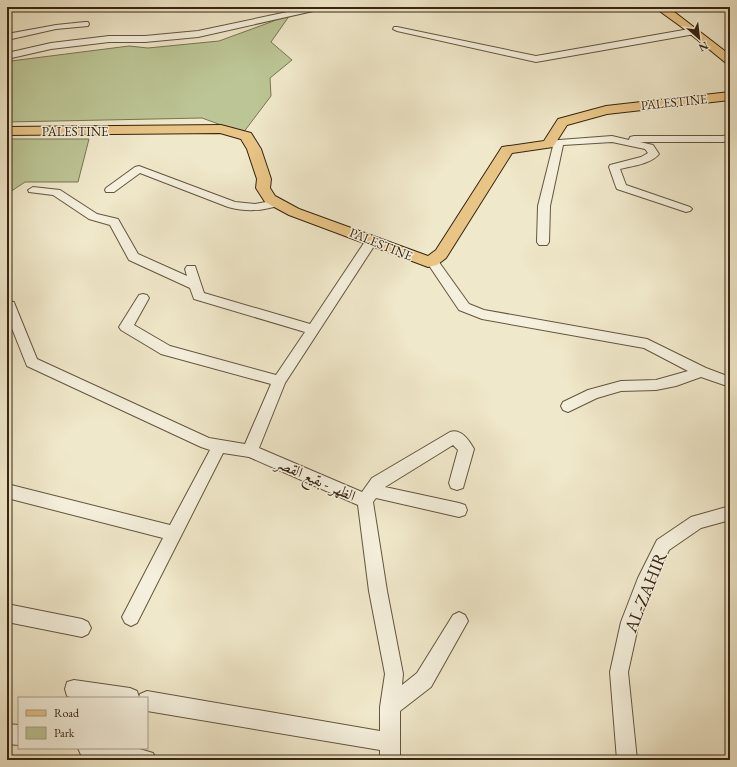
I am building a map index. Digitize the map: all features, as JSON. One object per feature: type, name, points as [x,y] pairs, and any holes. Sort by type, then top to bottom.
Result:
[{"type":"main road","points":[[659,7],[676,16],[730,61]]},
{"type":"main road","name":"PALESTINE","points":[[7,131],[221,130],[246,136],[254,149],[264,179],[263,188],[267,196],[294,212],[372,240],[424,262],[432,261],[441,254],[506,151],[554,143],[562,122],[603,110],[730,96]]},
{"type":"street","points":[[7,56],[51,46],[102,40],[145,39],[198,34],[322,7]]},
{"type":"street","points":[[7,37],[56,27],[85,24]]},
{"type":"street","points":[[397,29],[536,59],[695,31]]},
{"type":"street","points":[[543,242],[544,206],[554,143],[612,139],[723,139],[730,137]]},
{"type":"street","points":[[612,139],[649,147],[654,154],[645,159],[614,167],[620,187],[686,209]]},
{"type":"street","points":[[110,190],[139,169],[232,205],[247,209],[259,208],[277,203]]},
{"type":"street","points":[[33,190],[56,192],[93,217],[114,222],[133,257],[195,285]]},
{"type":"street","points":[[250,451],[279,381],[372,240]]},
{"type":"street","points":[[432,261],[464,308],[482,314],[646,344],[701,372],[730,382]]},
{"type":"street","points":[[191,269],[198,296],[312,329]]},
{"type":"street","points":[[143,298],[126,327],[166,350],[279,381]]},
{"type":"street","name":"الظهر - بقيع القصر","points":[[7,305],[9,305],[32,362],[206,443],[236,450],[250,451],[369,496],[378,591],[394,674],[390,706],[389,751]]},
{"type":"street","points":[[568,406],[593,394],[621,386],[663,384],[701,372]]},
{"type":"street","points":[[457,483],[466,449],[455,436],[378,483],[369,496],[459,510]]},
{"type":"street","points":[[131,617],[219,446]]},
{"type":"street","points":[[7,491],[174,533]]},
{"type":"street","name":"AL-ZAHIR","points":[[627,760],[619,672],[630,622],[644,584],[663,545],[697,522],[730,513]]},
{"type":"street","points":[[7,613],[82,628]]},
{"type":"street","points":[[390,706],[424,680],[459,621]]},
{"type":"street","points":[[74,689],[124,697]]},
{"type":"street","points":[[148,701],[389,751]]},
{"type":"street","points":[[7,734],[18,735]]},
{"type":"street","points":[[93,749],[146,760]]},
{"type":"green space","points":[[292,12],[271,42],[292,60],[270,78],[271,96],[243,133],[202,118],[7,122],[7,66],[11,61],[129,46],[148,48],[219,41],[271,22]]},
{"type":"green space","points":[[7,139],[89,139],[78,182],[25,182],[7,194]]}]
